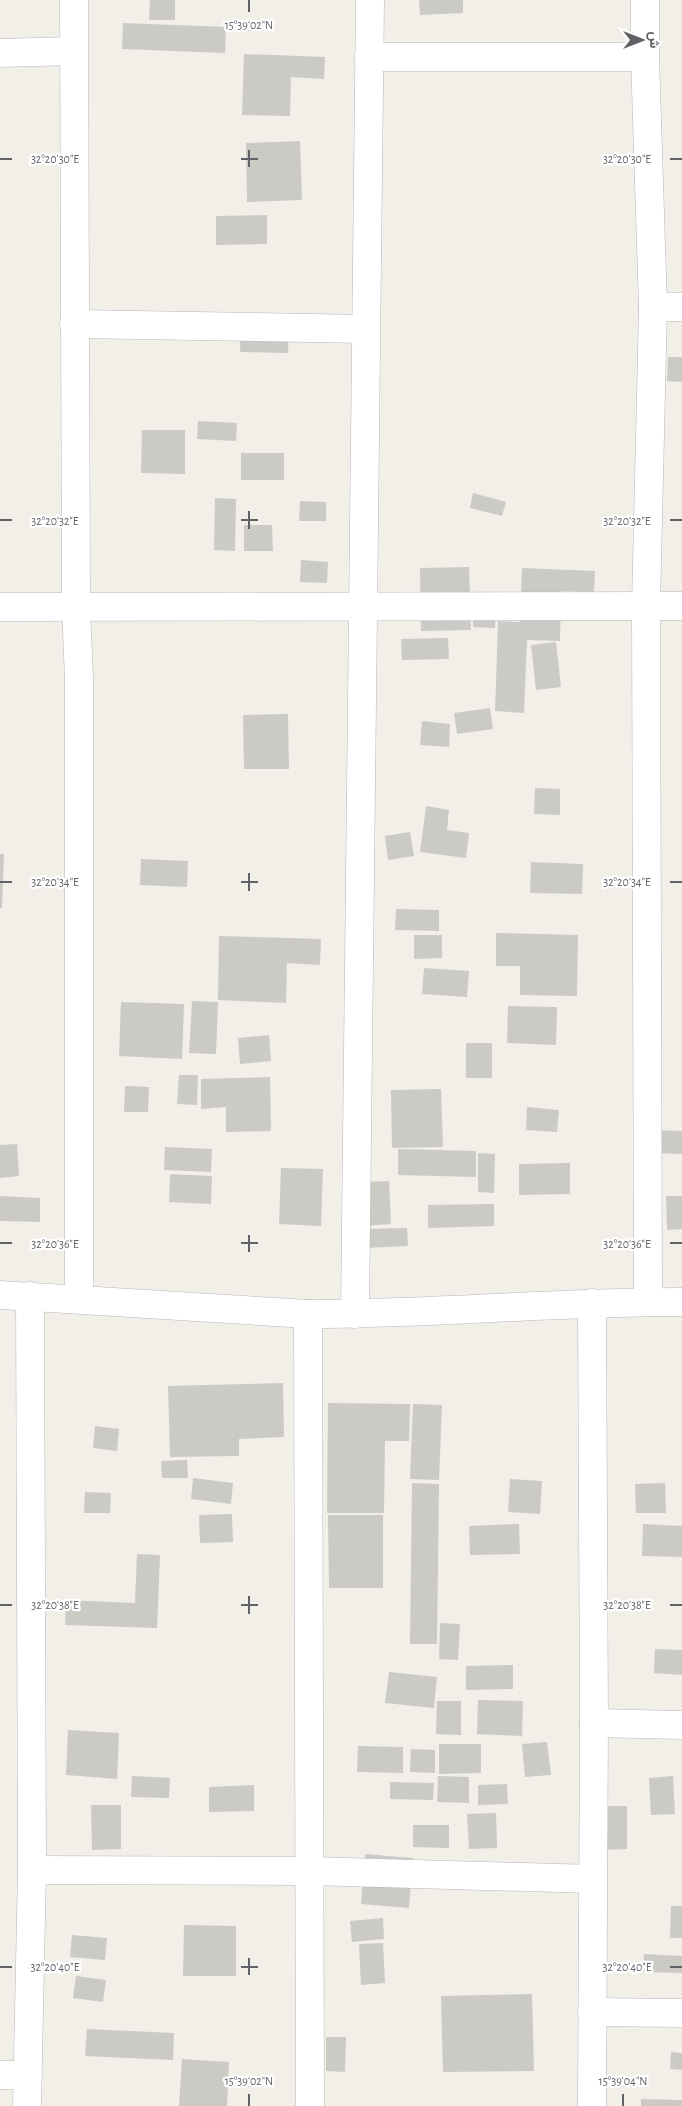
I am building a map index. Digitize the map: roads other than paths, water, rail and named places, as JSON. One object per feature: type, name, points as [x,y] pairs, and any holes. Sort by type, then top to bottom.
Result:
[{"type":"street","points":[[74,0],[76,607],[79,679],[79,1299]]},
{"type":"street","points":[[355,1314],[370,0]]},
{"type":"street","points":[[645,0],[653,307],[646,606],[648,1302]]},
{"type":"street","points":[[0,52],[73,51]]},
{"type":"street","points":[[369,57],[645,57]]},
{"type":"street","points":[[653,307],[682,307]]},
{"type":"street","points":[[74,324],[366,329]]},
{"type":"street","points":[[0,607],[682,606]]},
{"type":"street","points":[[0,1295],[308,1314],[355,1314],[592,1303],[682,1302]]},
{"type":"street","points":[[28,2106],[32,1870],[30,1296]]},
{"type":"street","points":[[592,1303],[594,1723],[592,2106]]},
{"type":"street","points":[[308,1314],[310,2106]]},
{"type":"street","points":[[594,1723],[682,1725]]},
{"type":"street","points":[[32,1870],[310,1871],[593,1878]]},
{"type":"street","points":[[592,2012],[682,2013]]},
{"type":"street","points":[[0,2075],[28,2075]]}]
